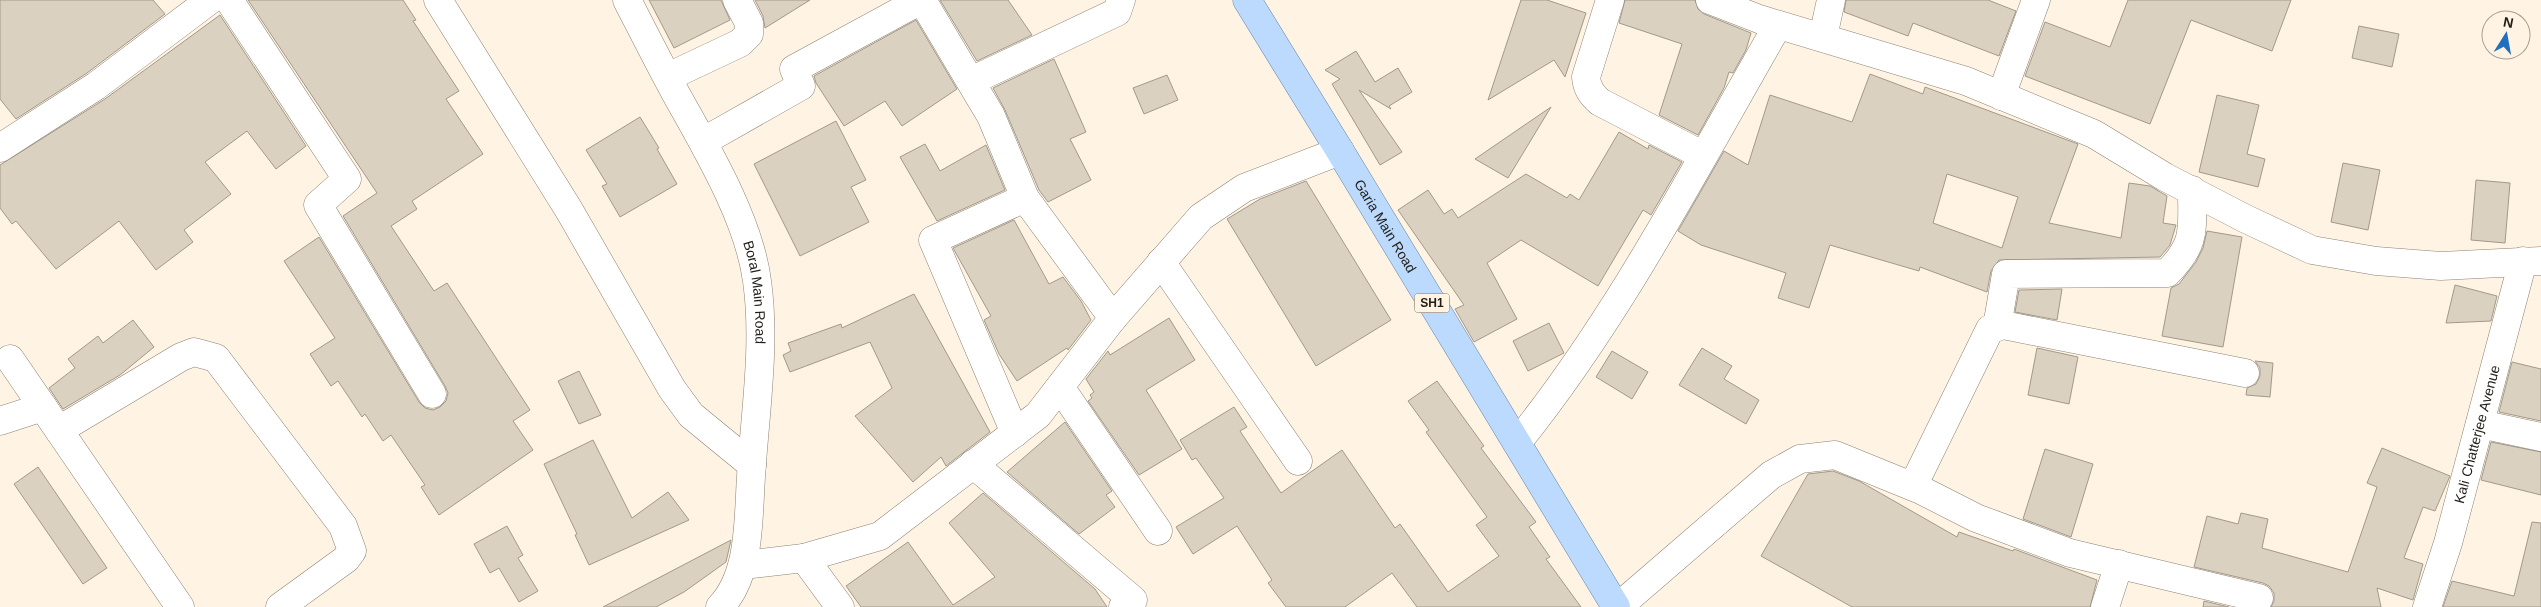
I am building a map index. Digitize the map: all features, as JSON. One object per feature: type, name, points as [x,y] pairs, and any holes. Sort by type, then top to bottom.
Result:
[{"type":"main road","name":"Garia Main Road","points":[[1246,0],[1617,607]]},
{"type":"street","points":[[0,148],[96,86],[210,0]]},
{"type":"street","points":[[229,0],[347,180],[318,205],[432,394]]},
{"type":"street","points":[[438,0],[570,210],[672,388],[691,415],[752,465]]},
{"type":"street","name":"Boral Main Road","points":[[626,0],[704,141],[743,226],[757,280],[760,340],[752,465],[742,565],[727,599],[720,607]]},
{"type":"street","points":[[668,77],[740,43],[749,34],[749,23],[736,0]]},
{"type":"street","points":[[704,141],[801,86],[794,69],[921,0],[991,116],[1025,198],[1113,318]]},
{"type":"street","points":[[971,81],[1117,12],[1121,0]]},
{"type":"street","points":[[1610,0],[1586,77],[1587,86],[1592,95],[1600,102],[1702,155]]},
{"type":"street","points":[[1710,0],[1778,25],[1823,37],[1966,82],[2094,134],[2244,218],[2312,250],[2376,261],[2441,266],[2532,261]]},
{"type":"street","points":[[1823,37],[1831,0]]},
{"type":"street","points":[[2001,96],[2036,0]]},
{"type":"street","points":[[1517,443],[1548,404],[1608,317],[1778,25]]},
{"type":"street","points":[[742,565],[804,558],[880,536],[1038,415],[1113,318],[1201,217],[1244,188],[1340,151]]},
{"type":"street","points":[[1997,326],[2006,274],[2148,275],[2167,273],[2183,254],[2192,237],[2192,190]]},
{"type":"street","points":[[1015,433],[933,240],[1025,198]]},
{"type":"street","name":"Kali Chatterjee Avenue","points":[[2428,607],[2448,543],[2480,424],[2532,261]]},
{"type":"street","points":[[1161,262],[1298,461]]},
{"type":"street","points":[[1913,486],[1990,329],[1997,326],[2003,325],[2246,373]]},
{"type":"street","points":[[59,430],[181,357],[194,352],[205,353],[216,358],[343,526],[350,542],[352,551],[346,559],[280,607]]},
{"type":"street","points":[[10,359],[180,607]]},
{"type":"street","points":[[1060,387],[1158,531]]},
{"type":"street","points":[[0,421],[43,407]]},
{"type":"street","points":[[2480,424],[2541,437]]},
{"type":"street","points":[[1617,607],[1771,475],[1800,459],[1834,455],[1913,486],[1976,518],[2070,553],[2259,598]]},
{"type":"street","points":[[974,464],[1133,600],[1123,607]]},
{"type":"street","points":[[804,558],[840,607]]},
{"type":"street","points":[[2105,607],[2119,564]]},
{"type":"building","points":[[0,0],[153,0],[165,14],[87,73],[16,119],[0,99]]},
{"type":"building","points":[[248,0],[403,0],[416,20],[413,21],[459,91],[446,99],[483,154],[412,201],[417,209],[391,226],[434,291],[447,283],[530,410],[513,421],[533,450],[439,515],[421,487],[425,485],[391,435],[383,441],[365,414],[362,417],[338,381],[331,386],[310,354],[335,338],[284,261],[319,237],[419,402],[425,408],[433,410],[440,407],[446,401],[448,393],[445,386],[343,216],[377,193]]},
{"type":"building","points":[[649,0],[721,0],[730,20],[674,48]]},
{"type":"building","points":[[755,0],[810,0],[765,28],[763,16]]},
{"type":"building","points":[[940,0],[1008,0],[1032,35],[977,61]]},
{"type":"building","points":[[1521,0],[1547,0],[1586,13],[1565,77],[1554,60],[1488,100]]},
{"type":"building","points":[[1625,0],[1695,0],[1698,9],[1704,14],[1751,33],[1746,50],[1733,73],[1729,72],[1724,88],[1698,135],[1659,115],[1682,44],[1619,23]]},
{"type":"building","points":[[1846,0],[1988,0],[2016,11],[1999,56],[1913,23],[1908,36],[1844,12]]},
{"type":"building","points":[[2128,0],[2291,0],[2272,51],[2191,20],[2150,124],[2025,76],[2045,22],[2110,47]]},
{"type":"building","points":[[220,15],[306,146],[276,169],[247,131],[205,162],[231,194],[184,230],[193,242],[156,270],[119,221],[56,269],[16,221],[12,224],[0,208],[0,165],[105,99]]},
{"type":"building","points":[[916,20],[957,89],[902,126],[885,101],[844,126],[816,83],[814,76]]},
{"type":"building","points":[[2359,26],[2399,34],[2392,67],[2352,58]]},
{"type":"building","points":[[1356,51],[1375,82],[1398,68],[1412,92],[1389,106],[1391,109],[1359,90],[1402,152],[1380,165],[1332,84],[1340,79],[1325,70]]},
{"type":"building","points":[[1054,59],[1086,132],[1070,139],[1091,180],[1048,202],[1039,190],[1005,110],[993,88]]},
{"type":"building","points":[[1870,74],[1923,94],[1925,87],[2078,144],[2049,223],[2121,238],[2129,183],[2150,186],[2167,196],[2163,223],[2176,225],[2170,245],[2160,257],[1999,260],[1991,271],[1987,292],[1920,267],[1919,271],[1830,245],[1809,308],[1778,298],[1786,273],[1701,245],[1678,231],[1724,151],[1748,165],[1770,95],[1852,122]],"holes":[[[1947,174],[2018,197],[2002,248],[1933,223]]]},
{"type":"building","points":[[1167,75],[1178,100],[1144,114],[1133,88]]},
{"type":"building","points":[[2217,95],[2259,105],[2247,154],[2265,159],[2258,187],[2199,172]]},
{"type":"building","points":[[1551,107],[1508,178],[1475,159]]},
{"type":"building","points":[[640,117],[659,148],[657,149],[677,184],[620,217],[602,186],[607,184],[586,150]]},
{"type":"building","points":[[836,121],[866,180],[851,187],[869,222],[800,256],[754,164]]},
{"type":"building","points":[[1619,132],[1648,149],[1649,145],[1682,162],[1651,215],[1643,210],[1598,286],[1521,240],[1487,263],[1517,319],[1474,342],[1455,309],[1464,305],[1398,210],[1428,190],[1444,214],[1452,209],[1458,218],[1526,174],[1567,198],[1570,194],[1579,200]]},
{"type":"building","points":[[925,144],[940,171],[986,145],[1005,190],[937,221],[900,157]]},
{"type":"building","points":[[2343,163],[2380,170],[2368,230],[2331,222]]},
{"type":"building","points":[[2476,180],[2510,183],[2505,243],[2471,240]]},
{"type":"building","points":[[1306,181],[1391,320],[1316,366],[1227,219],[1260,199]]},
{"type":"building","points":[[1014,220],[1049,284],[1063,277],[1081,301],[1091,320],[1068,350],[1067,348],[1017,381],[999,354],[984,320],[991,316],[953,248]]},
{"type":"building","points":[[2207,231],[2242,237],[2223,347],[2162,336],[2171,288],[2179,284],[2196,262],[2203,248]]},
{"type":"building","points":[[2455,285],[2497,296],[2491,321],[2446,323]]},
{"type":"building","points":[[2062,289],[2057,320],[2015,312],[2019,290]]},
{"type":"building","points":[[914,294],[990,432],[946,466],[941,457],[913,482],[855,416],[892,388],[870,342],[790,372],[783,355],[791,351],[788,343],[841,324],[842,328]]},
{"type":"building","points":[[1169,318],[1195,360],[1146,390],[1182,449],[1139,475],[1088,401],[1092,398],[1090,395],[1094,392],[1086,379],[1108,351],[1110,355]]},
{"type":"building","points":[[133,320],[154,347],[120,375],[63,409],[49,388],[75,368],[68,359],[98,336],[103,343]]},
{"type":"building","points":[[1549,323],[1564,353],[1528,371],[1513,341]]},
{"type":"building","points":[[1702,348],[1732,366],[1724,379],[1759,400],[1746,424],[1679,385]]},
{"type":"building","points":[[2037,348],[2078,357],[2069,404],[2028,395]]},
{"type":"building","points":[[1612,351],[1648,372],[1632,399],[1596,377]]},
{"type":"building","points":[[2255,361],[2273,363],[2270,397],[2246,395],[2247,388],[2256,384],[2260,376],[2260,368]]},
{"type":"building","points":[[2512,362],[2541,369],[2541,421],[2499,412]]},
{"type":"building","points":[[579,371],[601,415],[579,424],[558,381]]},
{"type":"building","points":[[1437,381],[1484,446],[1481,448],[1536,522],[1529,527],[1550,557],[1546,559],[1581,607],[1417,607],[1392,573],[1345,607],[1286,607],[1268,583],[1272,580],[1237,526],[1193,554],[1176,527],[1224,498],[1196,458],[1192,460],[1180,440],[1234,407],[1247,427],[1240,431],[1281,493],[1342,450],[1395,528],[1400,524],[1448,592],[1499,556],[1476,525],[1487,517],[1426,432],[1429,430],[1408,401]]},
{"type":"building","points":[[1065,422],[1112,491],[1106,495],[1115,507],[1079,534],[1007,472]]},
{"type":"building","points":[[593,440],[632,518],[668,492],[689,520],[589,565],[575,535],[577,534],[544,464]]},
{"type":"building","points":[[2491,442],[2541,452],[2541,495],[2481,480]]},
{"type":"building","points":[[2382,448],[2450,476],[2435,511],[2423,507],[2404,558],[2423,564],[2413,600],[2377,588],[2381,607],[2271,607],[2274,601],[2274,593],[2269,586],[2194,567],[2207,516],[2238,524],[2241,513],[2268,519],[2262,548],[2348,572],[2377,487],[2367,483]]},
{"type":"building","points":[[2045,449],[2093,464],[2071,537],[2023,519]]},
{"type":"building","points":[[38,467],[107,568],[83,584],[14,484]]},
{"type":"building","points":[[1833,471],[1859,481],[1957,537],[1959,532],[2013,551],[2014,549],[2097,580],[2090,607],[1852,607],[1761,556],[1808,474]]},
{"type":"building","points":[[983,493],[1095,589],[1107,607],[861,607],[846,586],[908,542],[953,605],[995,577],[949,523]]},
{"type":"building","points":[[2532,522],[2541,523],[2541,607],[2443,607],[2452,581],[2514,596]]},
{"type":"building","points":[[507,526],[523,555],[518,558],[538,591],[519,602],[499,568],[490,573],[474,544]]},
{"type":"building","points":[[731,540],[726,562],[684,592],[656,607],[603,607]]},
{"type":"building","points":[[2204,601],[2229,607],[2203,607]]}]
